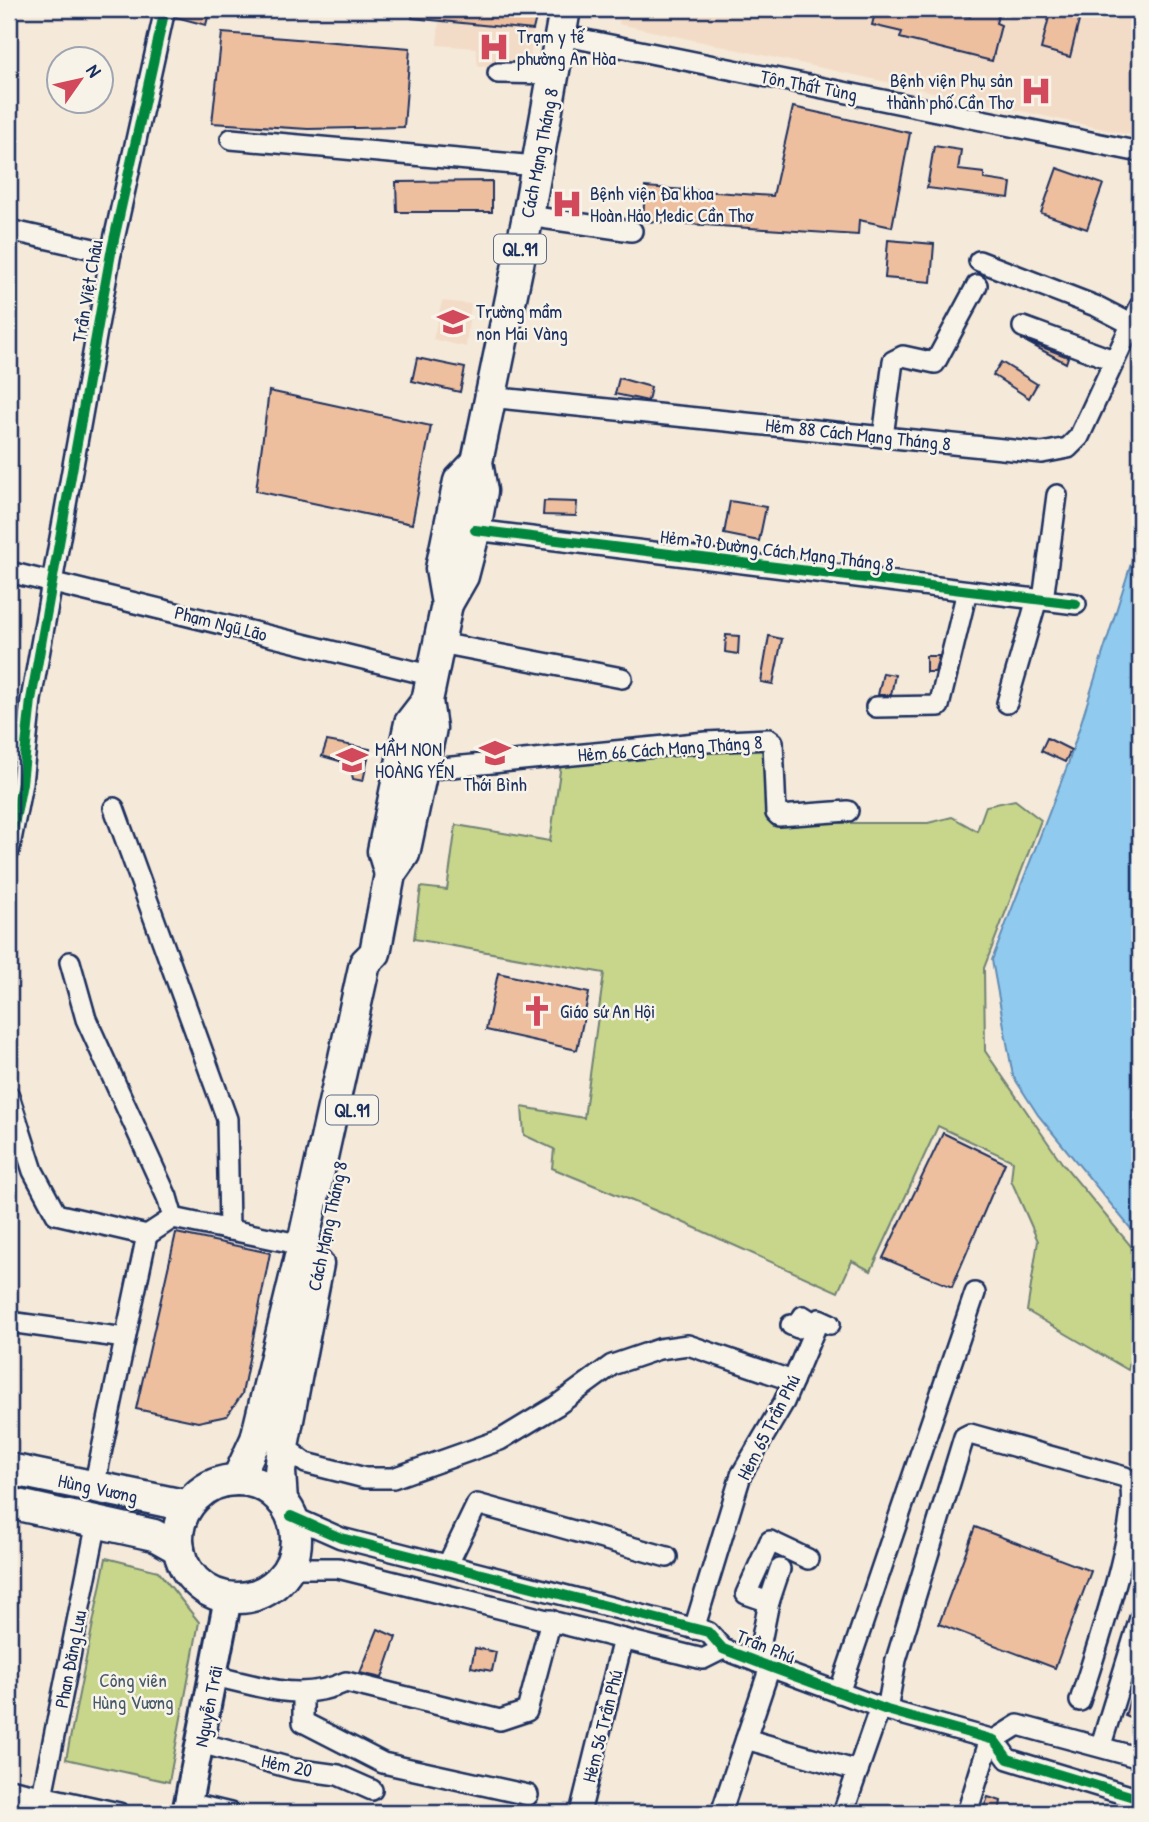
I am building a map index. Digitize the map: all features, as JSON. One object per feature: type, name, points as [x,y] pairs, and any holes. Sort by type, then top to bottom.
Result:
[{"type":"highway","name":"Cách Mạng Tháng 8","points":[[237,1480],[256,1439],[303,1245],[365,963],[375,953],[390,874],[404,854],[431,728],[430,688],[447,604],[463,576],[475,530],[482,491],[477,462],[563,22]]},
{"type":"highway","name":"Cách Mạng Tháng 8","points":[[447,604],[441,569],[443,556],[459,481],[477,462]]},
{"type":"highway","name":"Cách Mạng Tháng 8","points":[[390,874],[383,851],[410,723],[430,688]]},
{"type":"highway","name":"Cách Mạng Tháng 8","points":[[287,1509],[280,1472],[283,1446],[317,1269],[383,970],[375,953]]},
{"type":"highway","name":"Hùng Vương","points":[[9,1469],[188,1506]]},
{"type":"highway","points":[[237,1480],[261,1485],[287,1509],[296,1551],[289,1568],[278,1582],[263,1593],[246,1598],[228,1598],[210,1592],[195,1581],[184,1566],[178,1534],[188,1506],[209,1487],[237,1480]]},
{"type":"highway","name":"Hùng Vương","points":[[9,1503],[154,1535],[179,1549]]},
{"type":"main road","name":"Nguyễn Trãi","points":[[187,1808],[228,1598]]},
{"type":"street","name":"Trần Việt Châu","points":[[9,850],[111,253],[165,9]]},
{"type":"street","name":"Tôn Thất Tùng","points":[[563,22],[1140,152]]},
{"type":"street","points":[[498,73],[554,74]]},
{"type":"street","points":[[231,139],[536,166]]},
{"type":"street","points":[[527,216],[632,231]]},
{"type":"street","points":[[9,230],[111,253]]},
{"type":"street","points":[[979,261],[1098,307],[1136,315]]},
{"type":"street","points":[[883,437],[893,361],[903,356],[935,363],[977,285]]},
{"type":"street","name":"Hẻm 88 Cách Mạng Tháng 8","points":[[489,397],[1042,453],[1068,448],[1079,437],[1136,315]]},
{"type":"street","points":[[1023,327],[1113,360]]},
{"type":"street","points":[[1007,703],[1040,600],[1057,495]]},
{"type":"street","name":"Hẻm 70 Đường Cách Mạng Tháng 8","points":[[475,530],[1076,604]]},
{"type":"street","name":"Phạm Ngũ Lão","points":[[9,572],[53,581],[430,688]]},
{"type":"street","points":[[876,708],[939,706],[967,590]]},
{"type":"street","points":[[440,643],[622,678]]},
{"type":"street","name":"Hẻm 66 Cách Mạng Tháng 8","points":[[422,770],[706,742],[769,739],[773,742],[776,813],[779,816],[848,811]]},
{"type":"street","points":[[114,808],[228,1119],[229,1230]]},
{"type":"street","points":[[70,962],[86,1019],[173,1218]]},
{"type":"street","points":[[9,1096],[33,1171],[56,1214],[147,1235]]},
{"type":"street","points":[[94,1487],[147,1235],[173,1218],[303,1245]]},
{"type":"street","points":[[839,1693],[975,1293]]},
{"type":"street","name":"Hẻm 65 Trần Phú","points":[[694,1629],[741,1475],[784,1402],[823,1325],[803,1316],[798,1328],[791,1325]]},
{"type":"street","points":[[9,1322],[125,1338]]},
{"type":"street","points":[[283,1446],[306,1463],[365,1478],[393,1478],[500,1440],[556,1406],[611,1365],[659,1349],[688,1345],[793,1381]]},
{"type":"street","points":[[844,1813],[883,1709],[964,1437],[970,1434],[1125,1478],[1130,1482],[1131,1509],[1118,1568],[1080,1701]]},
{"type":"street","points":[[448,1564],[477,1504],[667,1557]]},
{"type":"street","name":"Trần Phú","points":[[287,1509],[341,1538],[708,1632],[723,1649],[764,1665],[883,1709],[992,1739],[1008,1759],[1140,1799]]},
{"type":"street","name":"Phan Đăng Lưu","points":[[42,1796],[97,1522]]},
{"type":"street","points":[[769,1602],[746,1594],[770,1541],[808,1559]]},
{"type":"street","name":"Trần Phú","points":[[289,1568],[338,1568],[703,1659],[723,1649]]},
{"type":"street","points":[[721,1813],[746,1739],[764,1665],[769,1602],[780,1569]]},
{"type":"street","points":[[1101,1745],[1140,1618]]},
{"type":"street","points":[[214,1676],[303,1694],[323,1692],[346,1682],[500,1720],[527,1711],[551,1620]]},
{"type":"street","name":"Hẻm 56 Trần Phú","points":[[580,1813],[623,1639]]},
{"type":"street","points":[[303,1694],[303,1721],[383,1763],[528,1795]]},
{"type":"street","points":[[967,1813],[992,1739],[1018,1724],[1140,1758]]},
{"type":"street","points":[[746,1739],[858,1771]]},
{"type":"street","name":"Hẻm 20","points":[[201,1744],[294,1769],[338,1775],[372,1790]]},
{"type":"street","points":[[9,1789],[119,1813]]},
{"type":"street","points":[[187,1808],[230,1813]]},
{"type":"shaded area","name":"Bệnh viện Phụ sản thành phố Cần Thơ","points":[[622,9],[1140,9],[1140,137],[619,24]]},
{"type":"shaded area","name":"Trạm y tế phường An Hòa","points":[[439,21],[533,29],[530,63],[523,70],[478,66],[476,48],[437,45]]},
{"type":"shaded area","name":"Trường mầm non Mai Vàng","points":[[442,301],[471,304],[466,347],[433,339]]},
{"type":"green space","points":[[765,747],[772,823],[928,823],[952,817],[977,831],[986,806],[1015,800],[1041,820],[984,968],[985,1051],[1062,1163],[1140,1257],[1140,1316],[1128,1370],[1027,1311],[1038,1241],[1011,1180],[1013,1161],[938,1126],[871,1271],[852,1261],[838,1292],[671,1217],[552,1168],[554,1149],[524,1135],[522,1107],[584,1118],[604,973],[414,939],[421,887],[447,890],[456,825],[550,841],[561,764]]},
{"type":"green space","name":"Công viên Hùng Vương","points":[[106,1558],[158,1571],[199,1622],[169,1782],[66,1759]]},
{"type":"water","points":[[1140,535],[1140,1240],[1038,1115],[1013,1076],[992,960],[1068,764]]},
{"type":"building","points":[[177,9],[210,9],[206,25],[176,17]]},
{"type":"building","points":[[413,9],[538,9],[533,30],[412,18]]},
{"type":"building","points":[[876,9],[938,9],[970,17],[972,9],[1000,9],[996,23],[1001,25],[992,61],[900,38],[902,32],[872,25]]},
{"type":"building","points":[[1051,9],[1082,9],[1070,57],[1041,49]]},
{"type":"building","points":[[222,33],[410,48],[404,127],[308,129],[212,123]]},
{"type":"building","points":[[793,107],[910,133],[892,227],[859,220],[858,235],[643,221],[645,187],[773,196]]},
{"type":"building","points":[[934,146],[961,150],[958,170],[984,173],[984,179],[1011,183],[1009,198],[927,188]]},
{"type":"building","points":[[1057,168],[1103,184],[1087,229],[1041,213]]},
{"type":"building","points":[[492,181],[492,212],[397,212],[396,182]]},
{"type":"building","points":[[888,240],[934,244],[931,282],[885,278]]},
{"type":"building","points":[[1021,339],[1068,357],[1066,363]]},
{"type":"building","points":[[417,358],[465,368],[460,392],[412,381]]},
{"type":"building","points":[[1001,362],[1037,384],[1029,398],[993,375]]},
{"type":"building","points":[[619,378],[651,387],[648,401],[615,394]]},
{"type":"building","points":[[269,391],[431,426],[412,524],[256,491]]},
{"type":"building","points":[[544,501],[577,502],[576,516],[543,515]]},
{"type":"building","points":[[730,501],[766,507],[759,541],[724,534]]},
{"type":"building","points":[[726,635],[739,636],[738,654],[725,652]]},
{"type":"building","points":[[769,636],[782,639],[773,684],[761,682]]},
{"type":"building","points":[[926,656],[939,656],[935,672],[926,672]]},
{"type":"building","points":[[883,673],[895,675],[891,695],[878,695]]},
{"type":"building","points":[[1047,738],[1071,750],[1065,762],[1041,751]]},
{"type":"building","name":"MẦM NON HOÀNG YẾN","points":[[327,741],[370,749],[363,781],[353,779],[350,764],[322,756]]},
{"type":"building","name":"Giáo sứ An Hội","points":[[498,973],[589,993],[577,1050],[486,1030]]},
{"type":"building","points":[[943,1133],[1005,1163],[952,1287],[883,1258]]},
{"type":"building","points":[[176,1233],[270,1253],[242,1394],[227,1416],[198,1422],[136,1409]]},
{"type":"building","points":[[975,1527],[1091,1571],[1055,1668],[939,1624]]},
{"type":"building","points":[[378,1629],[396,1637],[382,1678],[360,1673]]},
{"type":"building","points":[[475,1648],[496,1652],[492,1671],[471,1667]]},
{"type":"building","points":[[1137,1675],[1140,1676],[1140,1722],[1125,1716]]},
{"type":"building","points":[[988,1797],[1001,1801],[999,1813],[982,1813]]},
{"type":"cycle path","points":[[9,851],[22,783],[31,700],[111,253],[165,9]]},
{"type":"cycle path","points":[[475,530],[1076,604]]},
{"type":"cycle path","points":[[291,1516],[341,1538],[708,1632],[723,1649],[887,1710],[994,1740],[1008,1759],[1140,1799]]},
{"type":"place","name":"Trạm y tế phường An Hòa","points":[[494,47]]},
{"type":"place","name":"Bệnh viện Phụ sản thành phố Cần Thơ","points":[[1036,91]]},
{"type":"place","name":"Bệnh viện Đa khoa Hoàn Hảo Medic Cần Thơ","points":[[567,204]]},
{"type":"place","name":"Trường mầm non Mai Vàng","points":[[453,322]]},
{"type":"place","name":"Thới Bình","points":[[495,753]]},
{"type":"place","name":"MẦM NON HOÀNG YẾN","points":[[352,760]]},
{"type":"place","name":"Giáo sứ An Hội","points":[[537,1011]]}]
